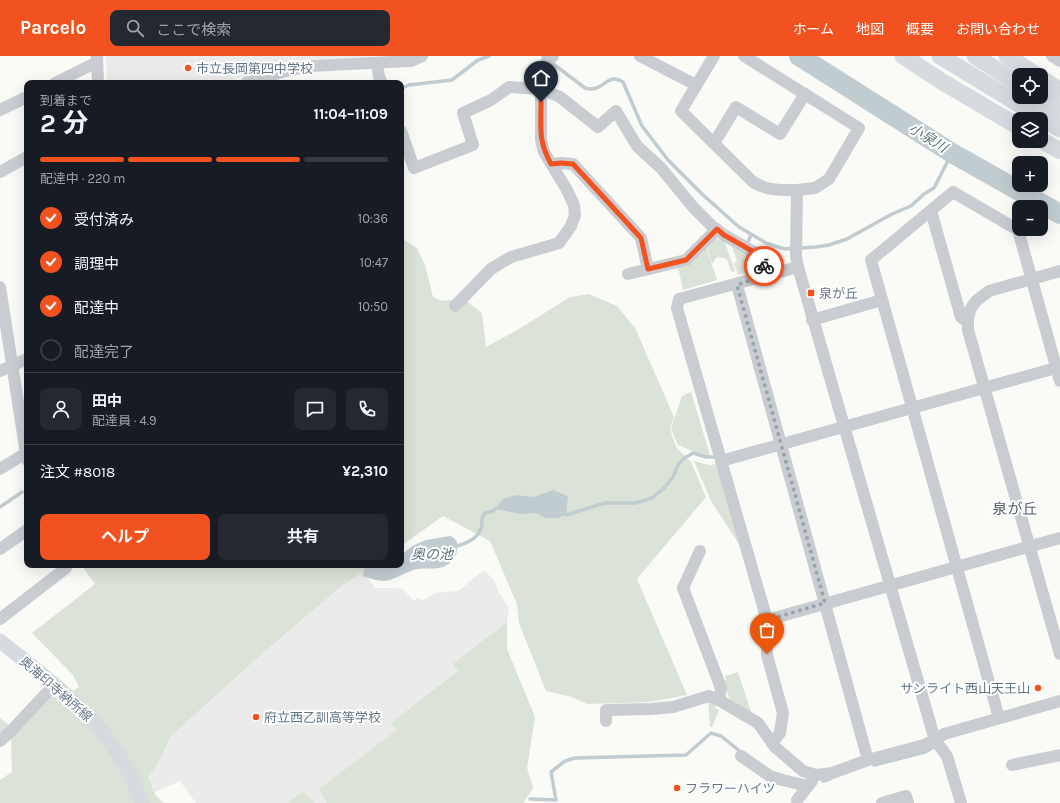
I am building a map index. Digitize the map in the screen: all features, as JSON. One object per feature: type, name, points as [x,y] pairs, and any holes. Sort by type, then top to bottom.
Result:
[{"type":"highway","points":[[903,56],[941,81],[1012,123]]},
{"type":"highway","points":[[940,56],[1060,128]]},
{"type":"highway","points":[[975,56],[1012,80]]},
{"type":"highway","points":[[1006,56],[1025,68]]},
{"type":"highway","points":[[1048,83],[1060,91]]},
{"type":"highway","points":[[1048,102],[1060,110]]},
{"type":"highway","points":[[1048,144],[1060,151]]},
{"type":"main road","name":"奥海印寺納所線","points":[[0,641],[72,699],[92,718],[126,766],[142,803]]},
{"type":"street","points":[[256,80],[290,70],[311,66],[411,61],[422,56]]},
{"type":"street","points":[[640,56],[696,85]]},
{"type":"street","points":[[714,56],[681,111],[753,182],[763,188],[780,190],[816,188],[829,179],[859,128],[744,56]]},
{"type":"street","points":[[1006,56],[1022,68]]},
{"type":"street","points":[[1052,56],[1060,61]]},
{"type":"street","points":[[59,80],[97,59],[98,80]]},
{"type":"street","points":[[455,306],[490,268],[511,258],[559,243],[571,226],[575,215],[574,205],[567,190],[544,152],[541,140],[541,89],[550,60]]},
{"type":"street","points":[[376,63],[381,80]]},
{"type":"street","points":[[404,139],[414,168],[473,145],[463,113],[492,100],[509,87],[541,89],[560,97],[598,127],[616,111],[637,146],[661,168],[693,207],[724,235],[761,256],[766,275]]},
{"type":"street","points":[[1048,88],[1060,98]]},
{"type":"street","points":[[714,143],[736,106],[780,134],[805,94]]},
{"type":"street","points":[[0,110],[24,98]]},
{"type":"street","points":[[0,172],[24,159]]},
{"type":"street","points":[[551,164],[573,164],[641,238],[648,269]]},
{"type":"street","points":[[797,190],[797,262],[812,320],[938,744],[947,756],[961,803]]},
{"type":"street","points":[[998,718],[871,260],[953,192],[1018,230],[1060,381]]},
{"type":"street","points":[[931,210],[961,317],[968,322]]},
{"type":"street","points":[[628,274],[686,260],[717,229]]},
{"type":"street","points":[[772,743],[780,733],[783,712],[767,654],[767,620],[677,308],[679,299],[737,285],[797,262]]},
{"type":"street","points":[[1060,271],[989,291],[976,301],[971,308],[968,322],[968,330],[984,388],[1060,654]]},
{"type":"street","points":[[737,285],[868,760]]},
{"type":"street","points":[[0,287],[24,442]]},
{"type":"street","points":[[812,320],[882,300]]},
{"type":"street","points":[[0,371],[24,360]]},
{"type":"street","points":[[721,461],[1056,368]]},
{"type":"street","points":[[0,469],[24,457]]},
{"type":"street","points":[[0,549],[24,532]]},
{"type":"street","points":[[767,620],[1060,538]]},
{"type":"street","points":[[700,551],[683,588],[721,688],[719,700]]},
{"type":"street","points":[[0,619],[66,568]]},
{"type":"street","points":[[0,741],[11,732],[54,685]]},
{"type":"street","points":[[606,721],[606,710],[673,707],[709,696],[719,700],[758,723],[772,743],[803,771],[816,775],[832,773],[868,760],[938,744]]},
{"type":"street","points":[[938,744],[944,734],[1060,701]]},
{"type":"street","points":[[1012,765],[1060,755]]},
{"type":"street","points":[[741,756],[770,776],[808,786]]},
{"type":"street","points":[[797,800],[816,775]]},
{"type":"street","points":[[882,803],[906,796],[908,803]]},
{"type":"shaded area","name":"市立長岡第四中学校","points":[[106,56],[373,56],[301,60],[281,64],[232,80],[107,80]]},
{"type":"shaded area","points":[[715,239],[724,240],[735,271],[731,272],[727,259],[717,257],[713,263],[711,261],[707,246]]},
{"type":"shaded area","points":[[404,240],[417,248],[425,265],[433,297],[442,301],[449,300],[468,302],[482,313],[486,347],[519,329],[570,297],[589,294],[617,306],[635,328],[674,417],[670,429],[676,447],[691,462],[706,497],[637,579],[687,695],[650,702],[587,704],[572,697],[546,691],[519,623],[517,604],[490,541],[443,516],[404,544]]},
{"type":"shaded area","points":[[731,244],[755,257],[760,269],[738,275],[734,263],[737,261]]},
{"type":"shaded area","points":[[706,246],[717,280],[683,290],[678,267]]},
{"type":"shaded area","points":[[691,392],[710,455],[706,457],[678,445],[671,429],[682,396]]},
{"type":"shaded area","points":[[694,461],[709,465],[717,464],[741,547],[711,501]]},
{"type":"shaded area","points":[[83,568],[369,568],[343,585],[264,652],[171,736],[158,764],[148,776],[156,796],[164,803],[0,803],[0,780],[12,772],[11,737],[49,697],[55,696],[60,700],[79,687],[73,675],[32,633],[95,584]]},
{"type":"shaded area","points":[[484,570],[494,580],[499,593],[509,608],[507,622],[507,649],[535,717],[527,768],[533,788],[523,803],[196,803],[180,781],[155,792],[148,776],[158,764],[171,736],[264,652],[343,585],[363,572],[375,588],[402,588],[414,601],[417,598],[423,600],[435,593],[458,591]]},
{"type":"shaded area","points":[[507,622],[507,649],[535,717],[527,768],[533,788],[523,803],[327,803],[319,789],[397,730],[391,723],[458,671],[453,664]]},
{"type":"shaded area","points":[[738,672],[752,715],[736,706],[730,699],[726,688],[724,681],[726,680],[725,676]]},
{"type":"shaded area","points":[[708,701],[716,704],[715,708],[719,710],[712,727],[710,727]]},
{"type":"shaded area","points":[[0,718],[10,726],[0,737]]},
{"type":"shaded area","points":[[303,791],[315,803],[288,803]]},
{"type":"water","points":[[553,490],[568,496],[566,515],[558,518],[546,518],[535,513],[521,514],[495,509],[503,499],[516,495],[534,497]]},
{"type":"water","name":"奥の池","points":[[450,536],[454,538],[457,544],[457,550],[454,559],[442,567],[413,570],[384,581],[363,576],[364,570],[367,568],[404,568],[404,553],[414,545],[426,540]]},
{"type":"waterway","points":[[404,87],[409,85],[452,80],[478,60],[489,56]]},
{"type":"waterway","points":[[543,56],[585,88],[597,88],[613,79],[623,82],[642,126],[668,160],[702,194],[739,227],[766,243],[785,249],[829,245],[847,239],[892,214],[911,206],[924,194],[934,188],[952,153]]},
{"type":"waterway","name":"小泉川","points":[[799,56],[952,153],[1060,214]]},
{"type":"waterway","points":[[748,242],[751,235]]},
{"type":"waterway","points":[[566,515],[605,503],[636,503],[652,498],[664,488],[673,477],[678,465],[683,459],[693,453],[706,457],[716,457]]},
{"type":"waterway","points":[[0,507],[22,492]]},
{"type":"waterway","points":[[457,546],[476,536],[481,529],[482,519],[485,513],[495,509]]},
{"type":"waterway","points":[[530,799],[556,800],[551,772],[565,761],[575,758],[686,755],[711,733],[721,736],[742,753]]},
{"type":"waterway","points":[[874,765],[925,752],[936,746]]},
{"type":"waterway","points":[[823,781],[830,779]]},
{"type":"way so far","points":[[764,266],[766,275],[737,285],[825,603],[767,620],[767,654]]},
{"type":"place","name":"市立長岡第四中学校","points":[[188,68]]},
{"type":"place","name":"泉が丘","points":[[811,293]]},
{"type":"place","name":"サンライト西山天王山","points":[[1038,688]]},
{"type":"place","name":"府立西乙訓高等学校","points":[[256,717]]},
{"type":"place","name":"フラワーハイツ","points":[[677,788]]},
{"type":"district","name":"泉が丘","points":[[1015,509]]},
{"type":"route","points":[[541,102],[541,140],[544,152],[551,164],[573,164],[641,238],[648,269],[686,260],[717,229],[724,235],[761,256],[764,266]]}]
